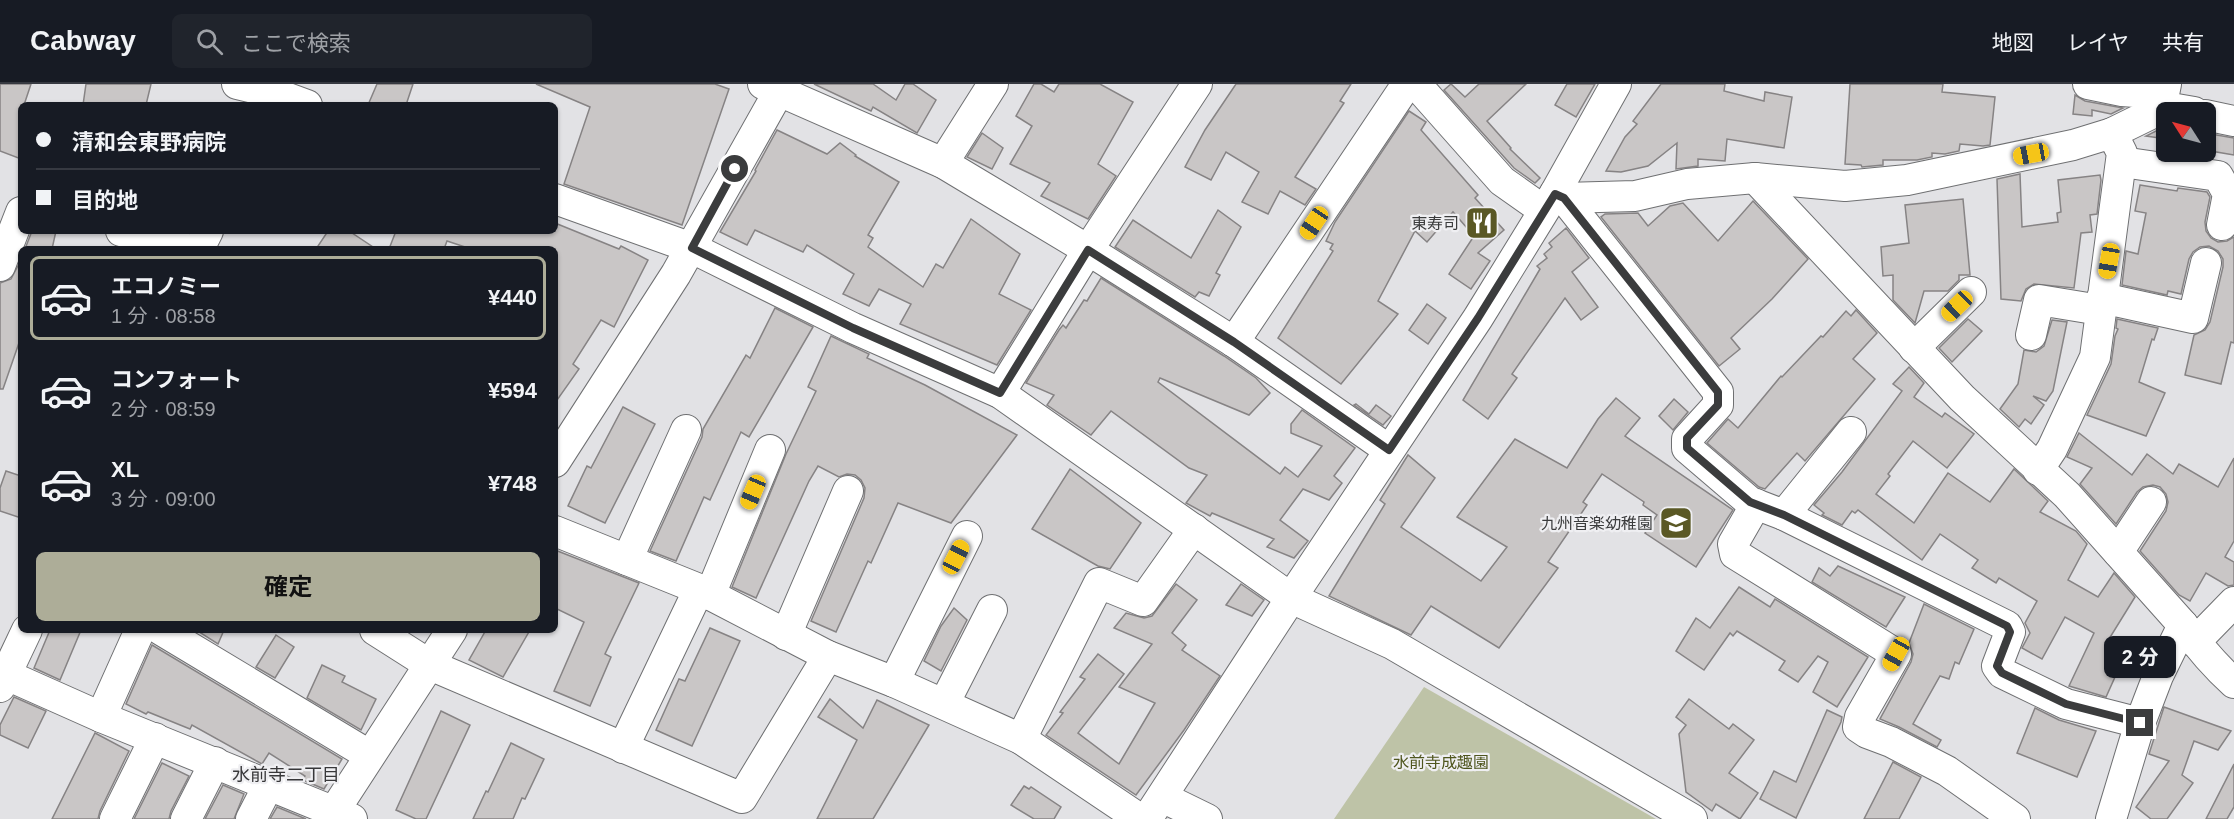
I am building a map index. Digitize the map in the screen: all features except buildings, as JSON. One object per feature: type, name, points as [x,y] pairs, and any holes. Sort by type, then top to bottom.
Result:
[{"type":"street","points":[[237,84],[298,102]]},
{"type":"street","points":[[943,163],[993,84]]},
{"type":"street","points":[[1000,393],[1088,250],[1197,84]]},
{"type":"street","points":[[1234,342],[1407,84]]},
{"type":"street","points":[[1416,84],[1502,181],[1554,201],[1635,196],[1687,184],[1755,178],[1845,186],[1907,180],[2073,145],[2112,133],[2156,111]]},
{"type":"street","points":[[1207,819],[1155,808],[1554,201],[1616,84]]},
{"type":"street","points":[[2088,84],[2164,94],[2166,84]]},
{"type":"street","points":[[558,451],[566,421],[692,248],[775,86],[943,163],[1088,250],[1234,342],[1389,450]]},
{"type":"street","points":[[2216,117],[2234,121]]},
{"type":"street","points":[[2038,470],[2052,449],[2095,357],[2122,162],[2122,153],[2112,133]]},
{"type":"street","points":[[2122,162],[2218,176],[2229,184],[2222,225]]},
{"type":"street","points":[[1755,178],[1962,398],[2067,495],[2234,683]]},
{"type":"street","points":[[558,200],[692,248],[853,328],[1000,393],[1291,598],[1392,644],[1692,819]]},
{"type":"street","points":[[0,201],[18,205]]},
{"type":"street","points":[[1554,201],[1718,392],[1718,405],[1687,438],[1687,448],[1750,502],[1784,515],[2007,626],[2010,632],[1997,666],[2002,673],[2066,704],[2140,723]]},
{"type":"street","points":[[0,266],[18,220]]},
{"type":"street","points":[[131,234],[176,246]]},
{"type":"street","points":[[2031,335],[2038,300],[2101,304],[2193,318],[2206,263]]},
{"type":"street","points":[[1914,348],[1971,292]]},
{"type":"street","points":[[627,560],[686,430]]},
{"type":"street","points":[[1784,515],[1851,432]]},
{"type":"street","points":[[623,748],[704,592],[770,450]]},
{"type":"street","points":[[786,635],[848,491]]},
{"type":"street","points":[[2118,552],[2151,502]]},
{"type":"street","points":[[1756,504],[1733,544],[1735,554],[1896,654],[1860,717],[1858,727],[1947,771],[2015,819]]},
{"type":"street","points":[[1021,739],[1099,583],[1143,601],[1194,529]]},
{"type":"street","points":[[558,532],[704,592],[828,656],[894,682],[1021,739],[1140,819]]},
{"type":"street","points":[[894,682],[967,536]]},
{"type":"street","points":[[2111,819],[2140,723],[2158,676],[2189,633],[2234,602]]},
{"type":"street","points":[[944,704],[992,610]]},
{"type":"street","points":[[25,633],[2,678],[269,784],[338,816],[369,755],[450,633]]},
{"type":"street","points":[[101,717],[139,633]]},
{"type":"street","points":[[166,633],[369,755]]},
{"type":"street","points":[[380,633],[430,665],[742,798],[828,656]]},
{"type":"street","points":[[115,819],[155,738]]},
{"type":"street","points":[[186,819],[215,762]]},
{"type":"street","points":[[251,819],[269,784]]},
{"type":"green space","name":"水前寺成趣園","points":[[1424,687],[1656,819],[1334,819]]},
{"type":"place","name":"東寿司","points":[[1482,223]]},
{"type":"place","name":"九州音楽幼稚園","points":[[1676,523]]},
{"type":"district","name":"水前寺二丁目","points":[[286,775]]},
{"type":"route","points":[[735,169],[692,248],[853,328],[1000,393],[1088,250],[1234,342],[1389,450],[1478,318],[1555,194],[1564,198],[1718,392],[1718,405],[1687,438],[1687,448],[1750,502],[1784,515],[2007,626],[2010,632],[1997,666],[2002,673],[2066,704],[2140,723]]}]
